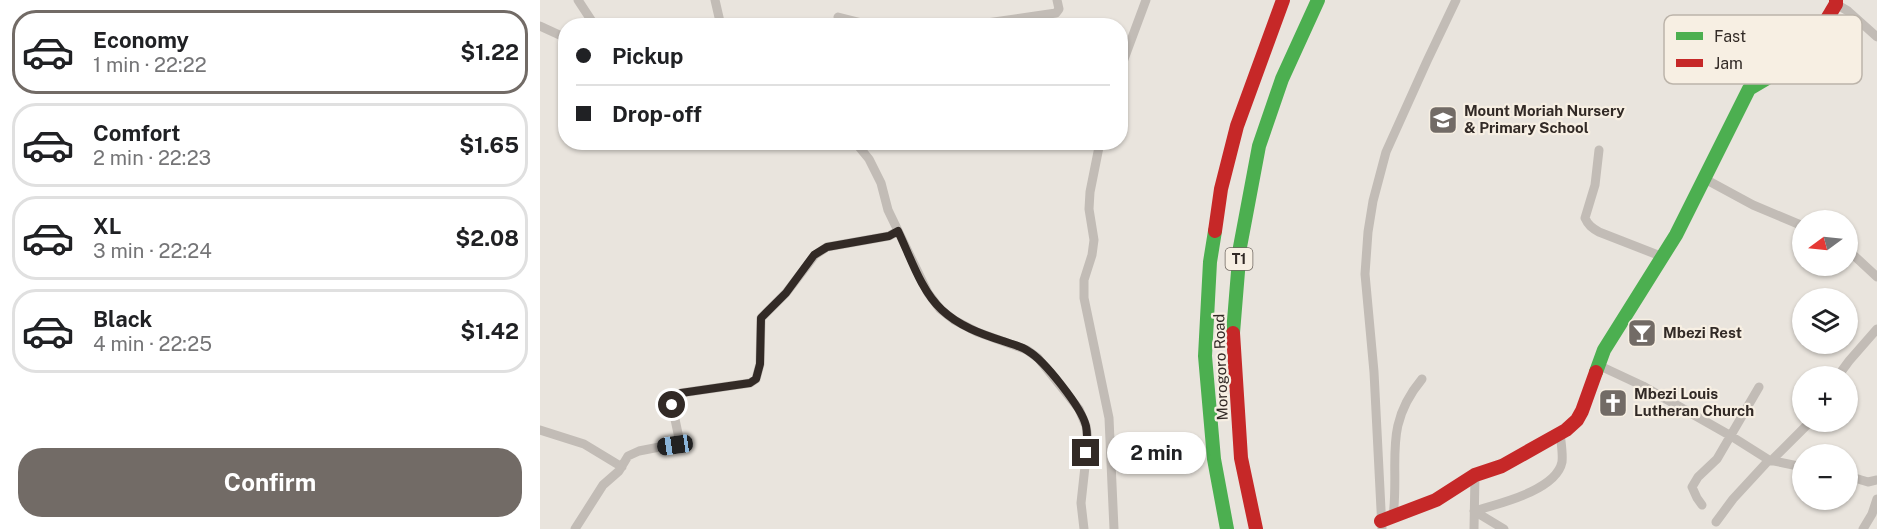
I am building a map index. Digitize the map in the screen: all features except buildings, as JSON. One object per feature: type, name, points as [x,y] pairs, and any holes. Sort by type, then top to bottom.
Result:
[{"type":"main road","name":"Morogoro Road","points":[[1227,529],[1214,459],[1205,356],[1210,262],[1221,189],[1237,126],[1283,0]]},
{"type":"main road","name":"Morogoro Road","points":[[1256,529],[1241,458],[1233,339],[1240,247],[1259,146],[1282,79],[1318,0]]},
{"type":"main road","points":[[1385,522],[1436,500],[1475,475],[1502,466],[1571,426],[1582,411],[1598,365],[1617,330],[1681,226],[1749,89],[1758,84]]},
{"type":"street","points":[[578,0],[590,18]]},
{"type":"street","points":[[715,0],[719,18]]},
{"type":"street","points":[[1022,18],[1056,13],[1059,9],[1057,0]]},
{"type":"street","points":[[1128,48],[1146,0]]},
{"type":"street","points":[[1385,522],[1365,274],[1368,232],[1373,201],[1386,152],[1456,0]]},
{"type":"street","points":[[1836,2],[1852,15]]},
{"type":"street","points":[[838,17],[842,18]]},
{"type":"street","points":[[1862,24],[1877,37]]},
{"type":"street","points":[[540,26],[558,34]]},
{"type":"street","points":[[862,150],[878,175],[888,210],[928,292],[940,309],[954,320],[977,332],[1028,350],[1038,358],[1079,409],[1086,426],[1088,439],[1081,503],[1084,529]]},
{"type":"street","points":[[1098,150],[1089,209],[1094,240],[1084,280],[1084,298],[1109,418],[1114,529]]},
{"type":"street","points":[[1599,150],[1595,185],[1585,218],[1587,223],[1599,232],[1663,257]]},
{"type":"street","points":[[1705,179],[1753,205],[1792,221]]},
{"type":"street","points":[[575,529],[603,486],[631,454],[680,443],[669,399],[681,393],[750,383],[756,379],[760,364],[761,318],[786,293],[814,255],[827,247],[889,236],[898,231]]},
{"type":"street","points":[[1858,259],[1877,277]]},
{"type":"street","points":[[1845,366],[1877,329]]},
{"type":"street","points":[[1598,365],[1643,386],[1770,460],[1792,465]]},
{"type":"street","points":[[1385,522],[1396,496],[1394,457],[1396,426],[1403,407],[1422,380]]},
{"type":"street","points":[[1702,505],[1696,498],[1692,487],[1698,477],[1717,459],[1759,387]]},
{"type":"street","points":[[540,430],[584,444],[622,467]]},
{"type":"street","points":[[1716,522],[1733,499],[1799,432]]},
{"type":"street","points":[[1474,511],[1515,499],[1551,479],[1562,462],[1560,433]]},
{"type":"street","points":[[1474,529],[1475,475]]},
{"type":"street","points":[[1858,479],[1868,482],[1876,480],[1877,493]]},
{"type":"street","points":[[1863,529],[1872,514],[1877,499]]},
{"type":"street","points":[[1474,511],[1504,529]]},
{"type":"traffic: fast","points":[[1233,333],[1240,247],[1259,146],[1282,79],[1318,0]]},
{"type":"traffic: fast","points":[[1596,372],[1604,350],[1676,235],[1749,89],[1757,84]]},
{"type":"traffic: fast","points":[[1215,231],[1210,262],[1205,356],[1214,459],[1227,529]]},
{"type":"traffic: jam","points":[[1215,231],[1221,189],[1237,126],[1283,0]]},
{"type":"traffic: jam","points":[[1829,15],[1836,0]]},
{"type":"traffic: jam","points":[[1233,333],[1241,458],[1256,529]]},
{"type":"traffic: jam","points":[[1381,521],[1436,500],[1475,475],[1502,466],[1566,430],[1577,420],[1582,411],[1596,372]]},
{"type":"place","name":"Mount Moriah Nursery & Primary School","points":[[1443,120]]},
{"type":"place","name":"Mbezi Rest","points":[[1642,333]]},
{"type":"place","name":"Mbezi Louis Lutheran Church","points":[[1613,403]]},
{"type":"route","points":[[672,405],[669,399],[681,393],[750,383],[756,379],[760,364],[761,318],[786,293],[814,255],[827,247],[889,236],[898,231],[928,292],[940,309],[954,320],[977,332],[1028,350],[1038,358],[1079,409],[1086,426],[1088,439],[1086,453]]}]
